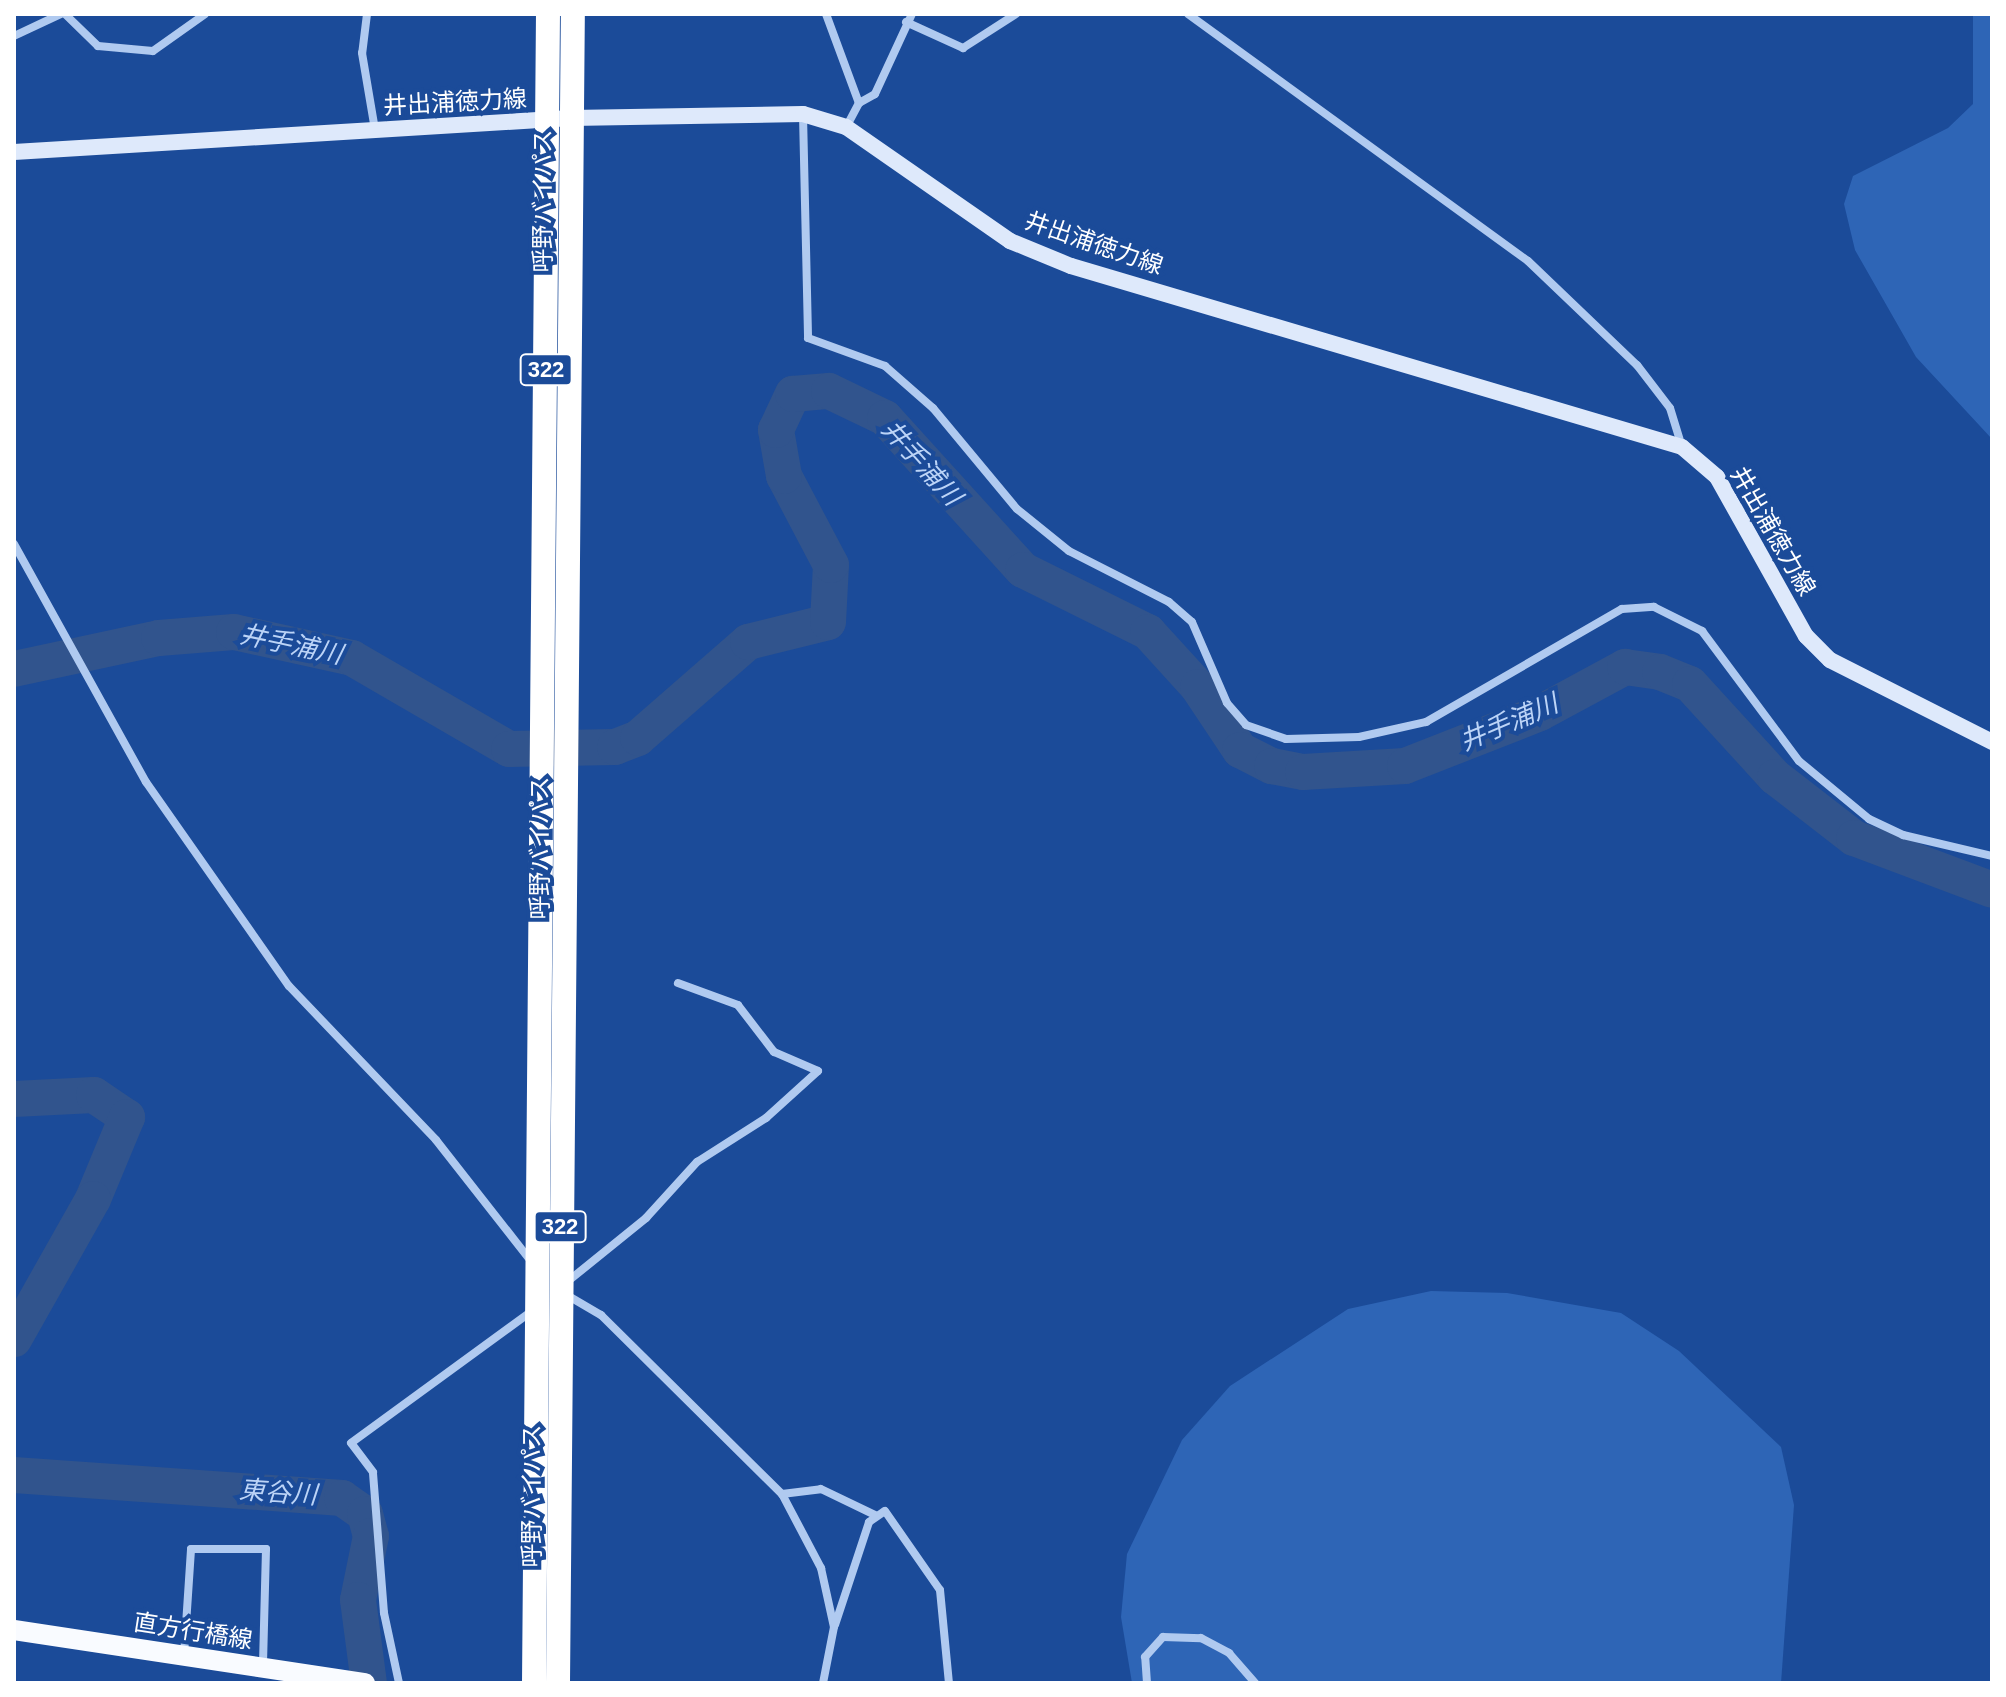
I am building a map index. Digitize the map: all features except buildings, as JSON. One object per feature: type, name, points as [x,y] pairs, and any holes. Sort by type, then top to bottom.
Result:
[{"type":"highway","name":"呼野バイパス","points":[[534,1683],[548,1298],[556,772],[546,121],[548,14]]},
{"type":"highway","name":"呼野バイパス","points":[[556,724],[573,14]]},
{"type":"highway","name":"呼野バイパス","points":[[556,772],[539,1271],[548,1298],[558,1683]]},
{"type":"main road","name":"井出浦徳力線","points":[[14,152],[571,118],[803,114],[846,127],[1010,241],[1071,266],[1682,447],[1717,477],[1806,636],[1830,660],[1992,742]]},
{"type":"main road","name":"直方行橋線","points":[[14,1630],[356,1682]]},
{"type":"street","points":[[14,36],[63,14],[98,46],[153,51],[205,14]]},
{"type":"street","points":[[367,14],[362,53],[375,131]]},
{"type":"street","points":[[826,14],[859,103]]},
{"type":"street","points":[[846,127],[859,103],[875,94],[909,18],[963,48],[1016,14]]},
{"type":"street","points":[[1188,14],[1528,261],[1637,365],[1670,408],[1682,447]]},
{"type":"street","points":[[803,114],[808,338],[885,366],[933,408],[1017,509],[1069,551],[1192,622],[1227,703],[1246,725],[1286,739],[1359,737],[1426,722],[1622,609],[1654,607],[1702,631],[1799,761],[1869,819],[1903,835],[1992,856]]},
{"type":"street","points":[[14,544],[146,782],[289,986],[436,1140],[539,1271]]},
{"type":"street","points":[[399,1683],[384,1613],[373,1472],[351,1443],[548,1298],[646,1218],[697,1162],[766,1118],[818,1071],[774,1052],[738,1005],[678,983]]},
{"type":"street","points":[[548,1298],[601,1315],[782,1494],[821,1568],[834,1627]]},
{"type":"street","points":[[782,1494],[821,1489],[877,1516]]},
{"type":"street","points":[[823,1683],[834,1627],[877,1516],[885,1511],[940,1590],[949,1683]]},
{"type":"street","points":[[184,1655],[191,1549],[266,1549],[263,1667]]},
{"type":"street","points":[[1147,1683],[1145,1657],[1163,1637],[1201,1638],[1229,1653],[1255,1683]]},
{"type":"shaded area","points":[[1973,14],[1992,14],[1992,439],[1916,357],[1855,250],[1844,204],[1853,176],[1948,128],[1973,104]]},
{"type":"shaded area","points":[[1431,1291],[1507,1293],[1621,1313],[1679,1351],[1781,1447],[1794,1505],[1781,1683],[1132,1683],[1121,1617],[1127,1554],[1182,1440],[1230,1386],[1348,1309]]},
{"type":"waterway","name":"井手浦川","points":[[14,669],[159,638],[234,632],[352,658],[509,749],[615,747],[638,738],[748,642],[828,622],[831,565],[784,476],[776,430],[793,394],[829,391],[885,418],[1023,570],[1148,632],[1198,687],[1240,750],[1272,766],[1303,772],[1405,766],[1540,713],[1625,667],[1660,672],[1690,684],[1775,777],[1854,838],[1992,890]]},
{"type":"waterway","name":"東谷川","points":[[14,1099],[94,1095],[127,1117],[93,1199],[14,1339]]},
{"type":"waterway","name":"東谷川","points":[[14,1475],[342,1498],[365,1514],[371,1536],[358,1600],[369,1683]]}]
